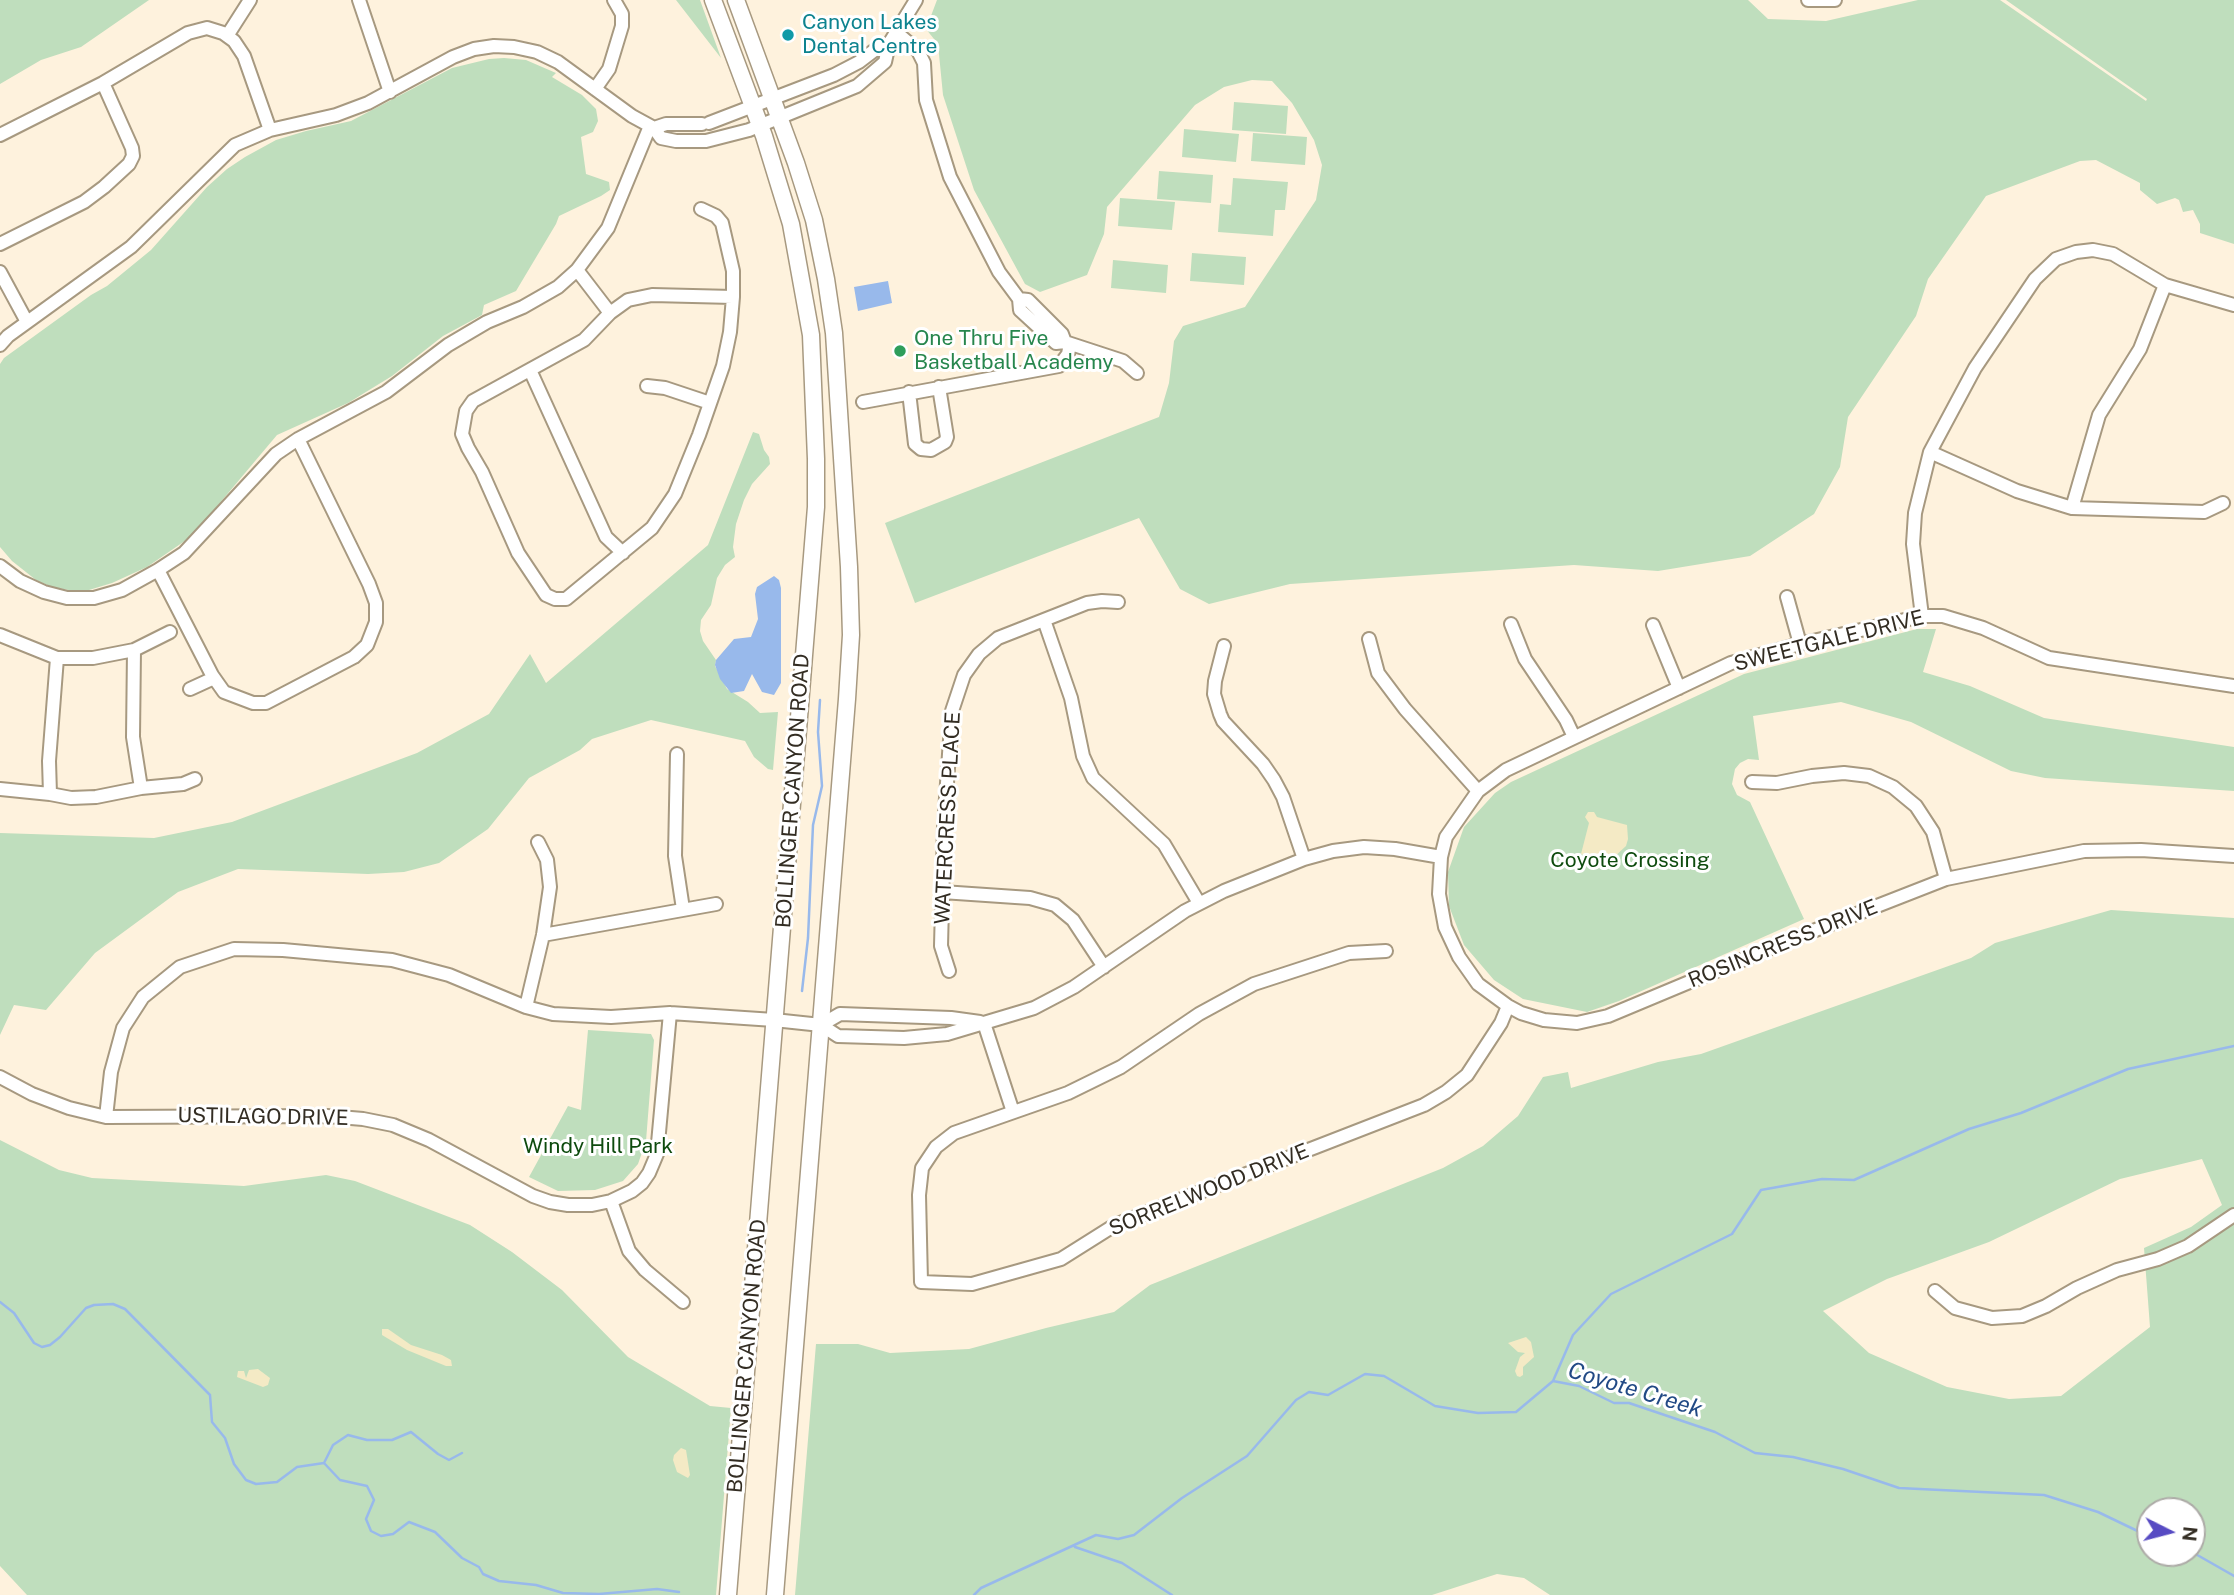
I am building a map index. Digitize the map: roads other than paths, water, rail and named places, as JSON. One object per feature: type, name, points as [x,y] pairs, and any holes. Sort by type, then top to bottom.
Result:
[{"type":"main road","name":"BOLLINGER CANYON ROAD","points":[[713,0],[761,126],[791,224],[811,335],[816,436],[816,507],[728,1595]]},
{"type":"main road","points":[[736,0],[774,99],[814,220],[826,279],[834,333],[851,635],[775,1595]]},
{"type":"street","points":[[227,36],[250,0]]},
{"type":"street","points":[[359,0],[390,92]]},
{"type":"street","points":[[596,89],[609,69],[622,26],[622,14],[614,0]]},
{"type":"street","points":[[0,345],[27,322],[131,247],[235,145],[270,130],[336,115],[390,92],[453,57],[495,46],[537,52],[558,62],[632,117],[652,127],[661,138],[694,142],[721,139],[761,126],[857,86],[885,62],[893,38],[916,0]]},
{"type":"street","points":[[1808,0],[1835,0]]},
{"type":"street","points":[[0,135],[103,83],[188,33],[207,28],[234,41],[244,55],[270,130]]},
{"type":"street","points":[[652,127],[706,122],[753,107],[834,75],[859,62],[893,38]]},
{"type":"street","points":[[863,401],[1059,366],[1068,354],[1068,343],[1062,334],[1028,300],[1019,299],[999,272],[950,177],[926,100],[923,63],[918,51],[893,38]]},
{"type":"street","points":[[0,244],[84,202],[129,164],[133,156],[132,148],[103,83]]},
{"type":"street","points":[[0,566],[20,582],[67,598],[94,598],[122,590],[158,570],[184,552],[276,454],[298,439],[387,393],[448,345],[558,287],[577,270],[608,228],[652,127]]},
{"type":"street","points":[[701,209],[716,216],[722,223],[733,271],[733,297],[730,332],[723,366],[675,494],[652,528],[566,599],[555,599],[546,595],[518,553],[482,472],[468,448],[462,434],[466,411],[473,401],[584,340],[610,313],[628,300],[652,295],[733,297]]},
{"type":"street","points":[[1922,616],[1913,544],[1915,513],[1930,452],[1975,368],[2035,279],[2056,259],[2093,250],[2113,254],[2165,285],[2234,305]]},
{"type":"street","points":[[577,270],[610,313]]},
{"type":"street","points":[[0,272],[27,322]]},
{"type":"street","points":[[2071,508],[2099,415],[2140,349],[2165,285]]},
{"type":"street","points":[[1068,343],[1123,361],[1137,373]]},
{"type":"street","points":[[530,370],[606,537],[623,554]]},
{"type":"street","points":[[647,386],[665,388],[710,403]]},
{"type":"street","points":[[909,392],[915,444],[921,449],[931,450],[945,442],[947,437],[939,387]]},
{"type":"street","points":[[158,570],[214,678],[224,692],[253,703],[266,704],[354,657],[367,645],[376,622],[376,603],[298,439]]},
{"type":"street","points":[[1930,452],[2017,491],[2071,508],[2204,512],[2222,503]]},
{"type":"street","points":[[1787,597],[1800,644]]},
{"type":"street","name":"WATERCRESS PLACE","points":[[948,971],[941,946],[942,892],[952,711],[964,675],[979,654],[998,638],[1087,603],[1118,602]]},
{"type":"street","name":"SWEETGALE DRIVE","points":[[1441,857],[1446,837],[1478,791],[1506,770],[1731,663],[1922,616],[1943,617],[1983,628],[2049,658],[2234,686]]},
{"type":"street","points":[[1044,620],[1071,698],[1083,756],[1093,778],[1164,844],[1199,904]]},
{"type":"street","points":[[1511,624],[1525,659],[1566,720],[1574,737]]},
{"type":"street","points":[[1653,625],[1679,688]]},
{"type":"street","points":[[0,635],[57,657],[93,658],[134,650],[170,632]]},
{"type":"street","points":[[1369,639],[1378,673],[1405,709],[1478,791]]},
{"type":"street","points":[[1224,646],[1214,694],[1220,714],[1223,721],[1263,764],[1283,797],[1304,859]]},
{"type":"street","points":[[134,650],[132,737],[141,788]]},
{"type":"street","points":[[50,794],[49,761],[57,657]]},
{"type":"street","points":[[190,688],[214,678]]},
{"type":"street","points":[[677,754],[676,856],[682,909]]},
{"type":"street","points":[[1752,782],[1777,783],[1844,773],[1869,776],[1893,787],[1916,806],[1933,832],[1946,879]]},
{"type":"street","points":[[0,789],[71,798],[96,797],[141,788],[183,784],[195,779]]},
{"type":"street","points":[[526,1007],[543,935],[550,887],[547,860],[538,842]]},
{"type":"street","points":[[106,1117],[111,1072],[123,1028],[143,997],[180,967],[234,949],[283,950],[392,960],[449,975],[526,1007],[554,1014],[611,1017],[670,1013],[774,1020],[821,1025],[838,1036],[904,1038],[947,1034],[1044,1003],[1074,987],[1164,924],[1199,904],[1251,879],[1304,859],[1333,851],[1364,847],[1441,857]]},
{"type":"street","name":"ROSINCRESS DRIVE","points":[[1441,857],[1439,894],[1445,928],[1459,957],[1478,984],[1508,1006],[1544,1020],[1577,1023],[1608,1016],[1946,879],[2084,851],[2141,850],[2234,856]]},
{"type":"street","points":[[942,892],[1030,898],[1055,905],[1073,920],[1104,967]]},
{"type":"street","points":[[543,935],[716,904]]},
{"type":"street","points":[[984,1023],[1013,1112],[1068,1093],[1121,1067],[1199,1014],[1254,984],[1349,953],[1387,951]]},
{"type":"street","name":"SORRELWOOD DRIVE","points":[[1013,1112],[954,1133],[936,1147],[922,1168],[919,1195],[921,1282],[972,1284],[1061,1259],[1115,1225],[1424,1105],[1467,1075],[1501,1023],[1508,1006]]},
{"type":"street","name":"USTILAGO DRIVE","points":[[0,1077],[32,1094],[69,1108],[106,1117],[327,1116],[393,1125],[429,1140],[533,1196],[568,1205],[592,1205],[611,1201],[632,1191],[649,1173],[657,1154],[670,1013]]},
{"type":"street","points":[[821,1025],[840,1014],[951,1018],[984,1023]]},
{"type":"street","points":[[611,1201],[629,1251],[645,1270],[683,1302]]},
{"type":"street","points":[[1935,1291],[1955,1308],[1992,1318],[2022,1316],[2046,1306],[2077,1287],[2117,1270],[2158,1259],[2188,1246],[2234,1214]]},
{"type":"water","points":[[888,281],[892,303],[858,311],[854,287]]},
{"type":"water","points":[[774,576],[779,580],[781,588],[781,683],[774,695],[762,692],[752,674],[744,691],[731,693],[720,679],[716,660],[734,639],[751,637],[758,619],[755,594],[757,587]]},
{"type":"waterway","points":[[802,991],[808,938],[813,825],[822,786],[818,732],[820,700]]},
{"type":"waterway","points":[[974,1595],[981,1588],[1096,1535],[1118,1539],[1134,1535],[1182,1498],[1247,1456],[1296,1400],[1309,1392],[1328,1395],[1365,1374],[1384,1376],[1435,1406],[1478,1413],[1516,1412],[1553,1381],[1573,1335],[1611,1294],[1732,1234],[1761,1190],[1822,1179],[1854,1180],[1969,1129],[2021,1113],[2128,1069],[2234,1046]]},
{"type":"waterway","name":"Coyote Creek","points":[[0,1302],[14,1313],[34,1343],[42,1347],[50,1345],[60,1337],[86,1308],[113,1304],[125,1309],[210,1395],[212,1422],[225,1438],[234,1464],[246,1480],[256,1484],[277,1482],[297,1467],[324,1463]]},
{"type":"waterway","name":"Coyote Creek","points":[[1553,1381],[1579,1386],[1614,1403],[1629,1403],[1715,1432],[1755,1453],[1793,1457],[1843,1469],[1899,1488],[2044,1495],[2098,1512],[2136,1530]]},
{"type":"waterway","points":[[324,1463],[333,1445],[348,1435],[367,1440],[392,1440],[411,1432],[449,1460],[462,1453]]},
{"type":"waterway","name":"Coyote Creek","points":[[324,1463],[340,1480],[367,1486],[374,1500],[366,1519],[371,1531],[381,1536],[393,1534],[409,1522],[435,1532],[462,1558],[479,1567],[483,1574],[499,1581],[536,1585],[563,1593],[599,1594],[657,1589],[679,1592]]},
{"type":"waterway","points":[[1075,1547],[1122,1563],[1172,1595]]},
{"type":"waterway","name":"Coyote Creek","points":[[2206,1560],[2234,1576]]},
{"type":"place","name":"Canyon Lakes Dental Centre","points":[[788,35]]},
{"type":"place","name":"One Thru Five Basketball Academy","points":[[900,351]]},
{"type":"park label","name":"Coyote Crossing","points":[[1630,861]]},
{"type":"park label","name":"Windy Hill Park","points":[[598,1147]]}]
